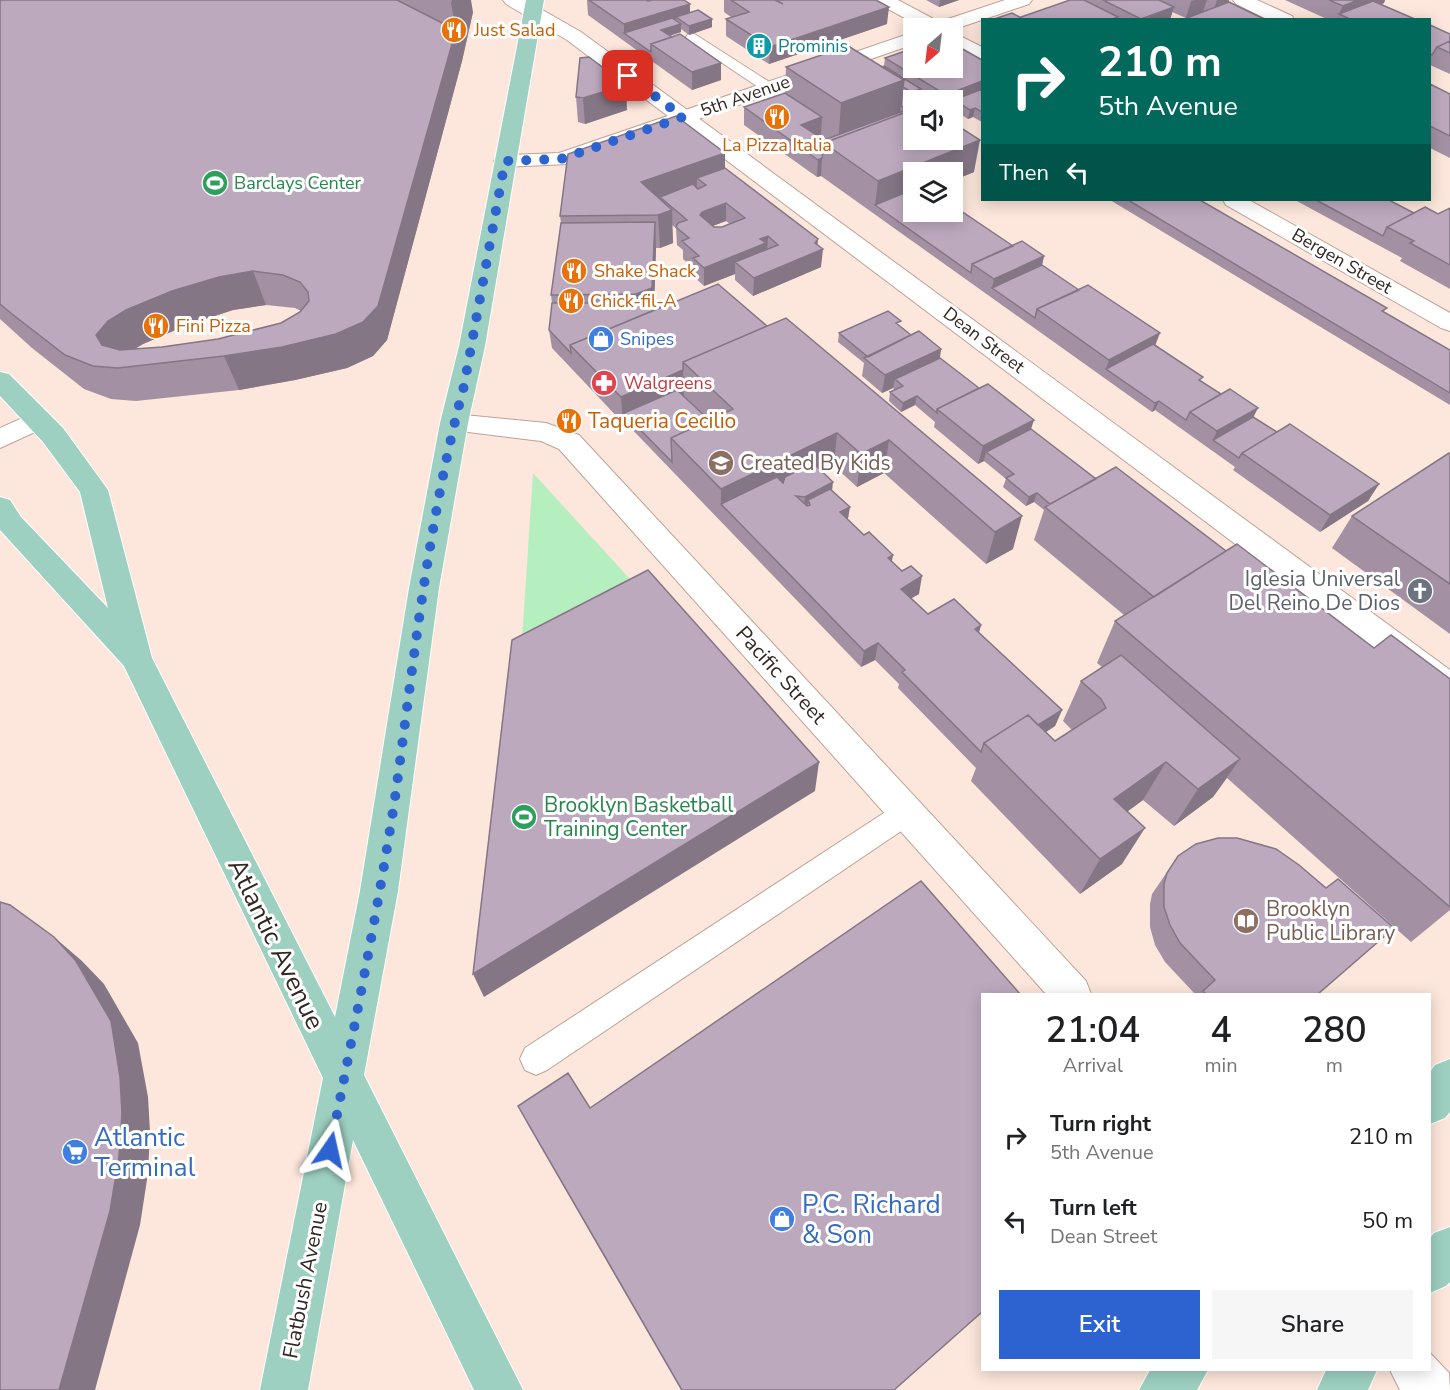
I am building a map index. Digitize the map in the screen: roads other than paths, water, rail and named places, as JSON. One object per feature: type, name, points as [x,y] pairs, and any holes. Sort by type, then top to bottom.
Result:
[{"type":"main road","name":"Flatbush Avenue","points":[[284,1390],[379,891],[424,588],[534,6]]},
{"type":"main road","name":"Atlantic Avenue","points":[[0,380],[80,469],[94,490],[136,658],[499,1390]]},
{"type":"main road","name":"Atlantic Avenue","points":[[0,507],[11,524],[136,658]]},
{"type":"main road","points":[[1431,1102],[1450,1080]]},
{"type":"main road","points":[[1431,1269],[1450,1249]]},
{"type":"main road","points":[[1163,1390],[1183,1371]]},
{"type":"main road","points":[[1341,1390],[1352,1371]]},
{"type":"street","name":"Dean Street","points":[[512,0],[534,6],[1450,688]]},
{"type":"street","points":[[885,0],[918,18]]},
{"type":"street","points":[[963,20],[1023,0]]},
{"type":"street","points":[[1242,0],[1281,18]]},
{"type":"street","name":"5th Avenue","points":[[505,161],[561,159],[903,42]]},
{"type":"street","points":[[963,44],[981,54]]},
{"type":"street","name":"Bergen Street","points":[[1236,201],[1450,323]]},
{"type":"street","points":[[0,439],[38,420]]},
{"type":"street","name":"Pacific Street","points":[[454,423],[546,432],[569,442],[1071,993]]},
{"type":"street","points":[[1415,1371],[1432,1390]]},
{"type":"lane","points":[[693,37],[769,87]]},
{"type":"lane","points":[[536,1059],[906,813]]},
{"type":"place","name":"Just Salad","points":[[454,30]]},
{"type":"place","name":"Prominis","points":[[759,46]]},
{"type":"place","name":"La Pizza Italia","points":[[777,117]]},
{"type":"place","name":"Barclays Center","points":[[215,183]]},
{"type":"place","name":"Shake Shack","points":[[574,271]]},
{"type":"place","name":"Chick-fil-A","points":[[571,301]]},
{"type":"place","name":"Fini Pizza","points":[[156,326]]},
{"type":"place","name":"Snipes","points":[[601,339]]},
{"type":"place","name":"Walgreens","points":[[604,383]]},
{"type":"place","name":"Taqueria Cecilio","points":[[569,421]]},
{"type":"place","name":"Created By Kids","points":[[721,463]]},
{"type":"place","name":"Iglesia Universal Del Reino De Dios","points":[[1420,591]]},
{"type":"place","name":"Brooklyn Basketball Training Center","points":[[524,817]]},
{"type":"place","name":"Brooklyn Public Library","points":[[1246,921]]},
{"type":"place","name":"Atlantic Terminal","points":[[75,1152]]},
{"type":"place","name":"P.C. Richard & Son","points":[[782,1219]]}]
